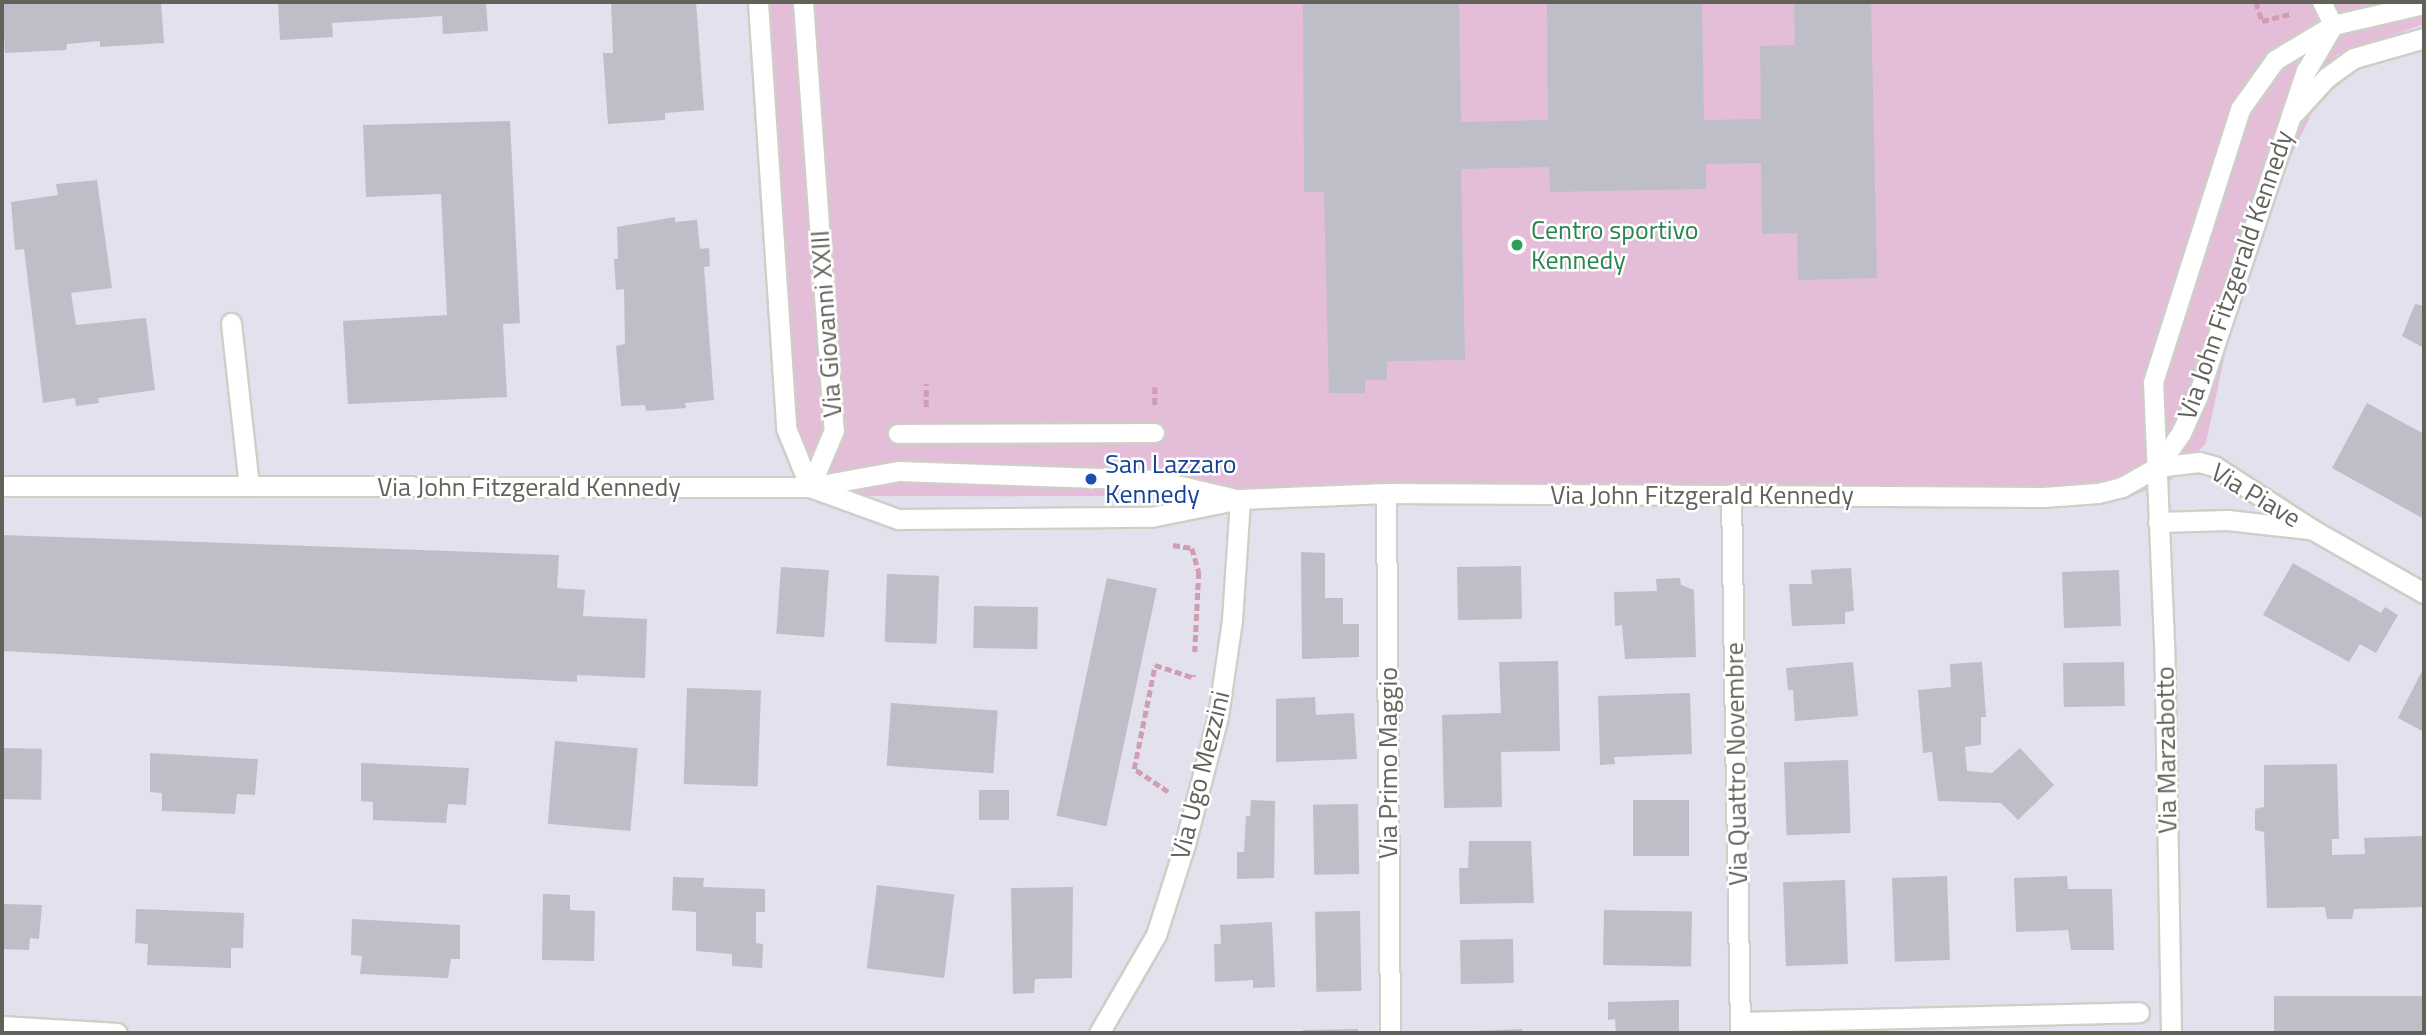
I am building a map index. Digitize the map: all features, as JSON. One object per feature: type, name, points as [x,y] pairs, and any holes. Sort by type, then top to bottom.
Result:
[{"type":"street","name":"Via Giovanni XXIII","points":[[758,2],[786,428],[810,487]]},
{"type":"street","name":"Via Giovanni XXIII","points":[[803,2],[834,430],[810,487]]},
{"type":"street","name":"Via John Fitzgerald Kennedy","points":[[2157,467],[2154,382],[2240,109],[2274,60],[2333,25],[2424,4]]},
{"type":"street","name":"Via John Fitzgerald Kennedy","points":[[810,487],[898,519],[1151,517],[1240,499],[1386,494],[2043,497],[2098,493],[2122,487],[2157,467],[2181,433],[2197,395],[2306,71],[2333,25]]},
{"type":"street","name":"Via John Fitzgerald Kennedy","points":[[2290,117],[2326,78],[2354,58],[2424,38]]},
{"type":"street","points":[[231,323],[249,486]]},
{"type":"street","name":"Via Piave","points":[[2157,467],[2182,462],[2214,466],[2312,530],[2424,593]]},
{"type":"street","name":"Via Marzabotto","points":[[2157,467],[2164,643],[2172,1033]]},
{"type":"street","name":"Via John Fitzgerald Kennedy","points":[[2,486],[810,487],[898,471],[1155,480],[1240,499]]},
{"type":"street","name":"Via Primo Maggio","points":[[1386,494],[1390,1033]]},
{"type":"street","name":"Via Quattro Novembre","points":[[1731,494],[1740,1028]]},
{"type":"street","name":"Via Ugo Mezzini","points":[[1099,1033],[1156,935],[1185,844],[1218,716],[1232,620],[1240,499]]},
{"type":"street","name":"Via Piave","points":[[2158,522],[2228,520],[2312,530]]},
{"type":"street","points":[[1740,1028],[2139,1012]]},
{"type":"street","points":[[2,1027],[117,1033]]},
{"type":"lane","points":[[2322,2],[2333,25]]},
{"type":"lane","points":[[898,434],[1155,433]]},
{"type":"path","points":[[2256,2],[2262,21]]},
{"type":"path","points":[[1155,387],[1155,433]]},
{"type":"path","points":[[1151,517],[1147,540],[1192,548],[1199,572],[1193,677],[1155,665],[1134,769],[1168,790],[1166,802]]},
{"type":"shaded area","name":"Centro sportivo Kennedy","points":[[770,2],[2424,2],[2424,24],[2336,55],[2308,121],[2249,241],[2206,443],[2169,482],[2128,497],[858,496],[800,459]]},
{"type":"building","points":[[2,2],[161,2],[164,43],[100,47],[100,41],[67,44],[66,50],[5,53]]},
{"type":"building","points":[[278,2],[486,2],[488,31],[443,34],[442,16],[332,23],[333,37],[280,40]]},
{"type":"building","points":[[611,2],[696,2],[704,110],[665,113],[665,120],[608,124],[603,53],[613,53]]},
{"type":"building","points":[[1303,2],[1459,2],[1461,122],[1548,120],[1547,2],[1702,2],[1704,120],[1761,119],[1760,46],[1795,45],[1794,2],[1871,2],[1877,278],[1798,280],[1797,233],[1762,234],[1761,163],[1706,164],[1706,189],[1550,192],[1549,167],[1461,169],[1465,360],[1387,361],[1387,380],[1365,380],[1365,393],[1329,393],[1324,192],[1304,192]]},
{"type":"building","points":[[510,121],[520,323],[503,324],[507,397],[348,404],[343,321],[447,315],[441,194],[366,197],[363,125]]},
{"type":"building","points":[[97,180],[112,288],[71,293],[76,325],[146,318],[155,390],[98,398],[99,403],[76,406],[75,398],[43,403],[24,249],[15,250],[11,202],[58,195],[56,184]]},
{"type":"building","points":[[675,217],[675,222],[697,220],[700,249],[709,248],[710,266],[704,267],[714,400],[685,403],[686,408],[646,411],[645,405],[621,406],[616,346],[625,344],[624,289],[616,290],[614,259],[618,259],[617,227]]},
{"type":"building","points":[[2415,304],[2424,306],[2424,348],[2402,336]]},
{"type":"building","points":[[2367,403],[2424,434],[2424,519],[2332,468]]},
{"type":"building","points":[[2,535],[559,555],[557,588],[585,590],[583,616],[647,619],[645,678],[577,675],[577,682],[2,651]]},
{"type":"building","points":[[1301,552],[1325,553],[1325,598],[1343,598],[1343,624],[1359,624],[1359,657],[1302,659]]},
{"type":"building","points":[[2293,563],[2381,613],[2385,607],[2398,615],[2376,653],[2360,644],[2349,662],[2263,615]]},
{"type":"building","points":[[1521,566],[1522,619],[1458,620],[1457,567]]},
{"type":"building","points":[[781,567],[829,570],[824,637],[776,634]]},
{"type":"building","points":[[1851,568],[1854,611],[1845,612],[1845,624],[1792,626],[1789,584],[1812,584],[1811,570]]},
{"type":"building","points":[[2119,570],[2121,626],[2064,628],[2062,572]]},
{"type":"building","points":[[887,574],[939,576],[937,644],[885,642]]},
{"type":"building","points":[[1107,578],[1157,589],[1106,826],[1056,816]]},
{"type":"building","points":[[1680,578],[1681,585],[1694,590],[1696,657],[1625,659],[1622,625],[1615,626],[1614,592],[1657,591],[1656,579]]},
{"type":"building","points":[[974,606],[1038,607],[1037,649],[973,648]]},
{"type":"building","points":[[1558,661],[1560,751],[1501,752],[1502,807],[1444,808],[1442,715],[1501,713],[1499,662]]},
{"type":"building","points":[[1853,662],[1858,716],[1795,721],[1793,690],[1788,690],[1786,668]]},
{"type":"building","points":[[1982,662],[1986,717],[1981,717],[1981,745],[1965,747],[1967,771],[1992,773],[2020,748],[2054,785],[2018,820],[2001,803],[1938,801],[1932,752],[1923,753],[1918,690],[1951,687],[1950,664]]},
{"type":"building","points":[[2124,662],[2125,706],[2064,707],[2063,663]]},
{"type":"building","points":[[2424,667],[2424,732],[2398,718]]},
{"type":"building","points":[[687,688],[761,691],[758,787],[684,784]]},
{"type":"building","points":[[1690,693],[1692,754],[1614,757],[1615,764],[1600,765],[1598,696]]},
{"type":"building","points":[[1315,697],[1316,715],[1354,713],[1357,759],[1276,762],[1276,699]]},
{"type":"building","points":[[891,703],[998,710],[993,773],[887,766]]},
{"type":"building","points":[[555,741],[638,748],[630,831],[548,824]]},
{"type":"building","points":[[2,748],[42,749],[41,800],[2,799]]},
{"type":"building","points":[[150,753],[258,759],[255,795],[237,794],[235,814],[162,811],[162,793],[150,792]]},
{"type":"building","points":[[1848,760],[1851,833],[1787,835],[1784,762]]},
{"type":"building","points":[[361,763],[469,768],[466,805],[448,804],[446,823],[373,820],[373,802],[361,801]]},
{"type":"building","points":[[2337,764],[2339,839],[2332,839],[2332,855],[2365,854],[2364,838],[2424,836],[2424,907],[2354,909],[2352,919],[2327,919],[2325,907],[2267,908],[2264,832],[2255,830],[2255,809],[2264,807],[2264,765]]},
{"type":"building","points":[[979,790],[1009,790],[1009,820],[979,820]]},
{"type":"building","points":[[1251,800],[1275,801],[1274,878],[1237,879],[1237,852],[1244,852],[1246,816],[1250,816]]},
{"type":"building","points":[[1633,800],[1689,800],[1689,856],[1633,856]]},
{"type":"building","points":[[1358,804],[1359,874],[1314,875],[1313,805]]},
{"type":"building","points":[[1469,841],[1531,841],[1534,903],[1460,904],[1459,868],[1468,868]]},
{"type":"building","points":[[1947,876],[1950,960],[1895,962],[1892,878]]},
{"type":"building","points":[[2067,876],[2068,889],[2112,889],[2114,950],[2071,950],[2068,930],[2016,932],[2014,878]]},
{"type":"building","points":[[673,877],[704,878],[703,887],[765,889],[765,912],[756,912],[756,943],[763,944],[762,968],[732,966],[732,954],[696,951],[696,912],[672,910]]},
{"type":"building","points":[[1845,880],[1848,964],[1786,966],[1783,882]]},
{"type":"building","points":[[877,885],[954,895],[944,978],[867,968]]},
{"type":"building","points":[[1073,887],[1072,978],[1035,979],[1034,993],[1013,994],[1011,888]]},
{"type":"building","points":[[543,894],[570,895],[570,910],[595,911],[594,961],[542,960]]},
{"type":"building","points":[[2,904],[42,905],[39,939],[30,938],[29,950],[2,949]]},
{"type":"building","points":[[136,909],[244,913],[243,948],[231,948],[231,968],[147,965],[148,944],[135,943]]},
{"type":"building","points":[[1604,910],[1692,912],[1691,967],[1603,965]]},
{"type":"building","points":[[1360,911],[1361,991],[1316,992],[1315,912]]},
{"type":"building","points":[[352,919],[460,925],[460,959],[451,959],[448,978],[360,974],[362,956],[351,955]]},
{"type":"building","points":[[1272,922],[1275,987],[1253,988],[1253,980],[1215,982],[1214,944],[1221,944],[1220,925]]},
{"type":"building","points":[[1513,939],[1514,983],[1461,984],[1460,940]]},
{"type":"building","points":[[2274,996],[2424,996],[2424,1033],[2274,1033]]},
{"type":"building","points":[[1679,1000],[1679,1033],[1616,1033],[1615,1019],[1608,1020],[1608,1002]]},
{"type":"building","points":[[1358,1029],[1358,1033],[1303,1033],[1303,1030]]},
{"type":"building","points":[[1522,1029],[1523,1033],[1473,1033],[1473,1031]]},
{"type":"place","name":"Centro sportivo Kennedy","points":[[1517,245]]},
{"type":"place","name":"San Lazzaro Kennedy","points":[[1091,479]]}]
